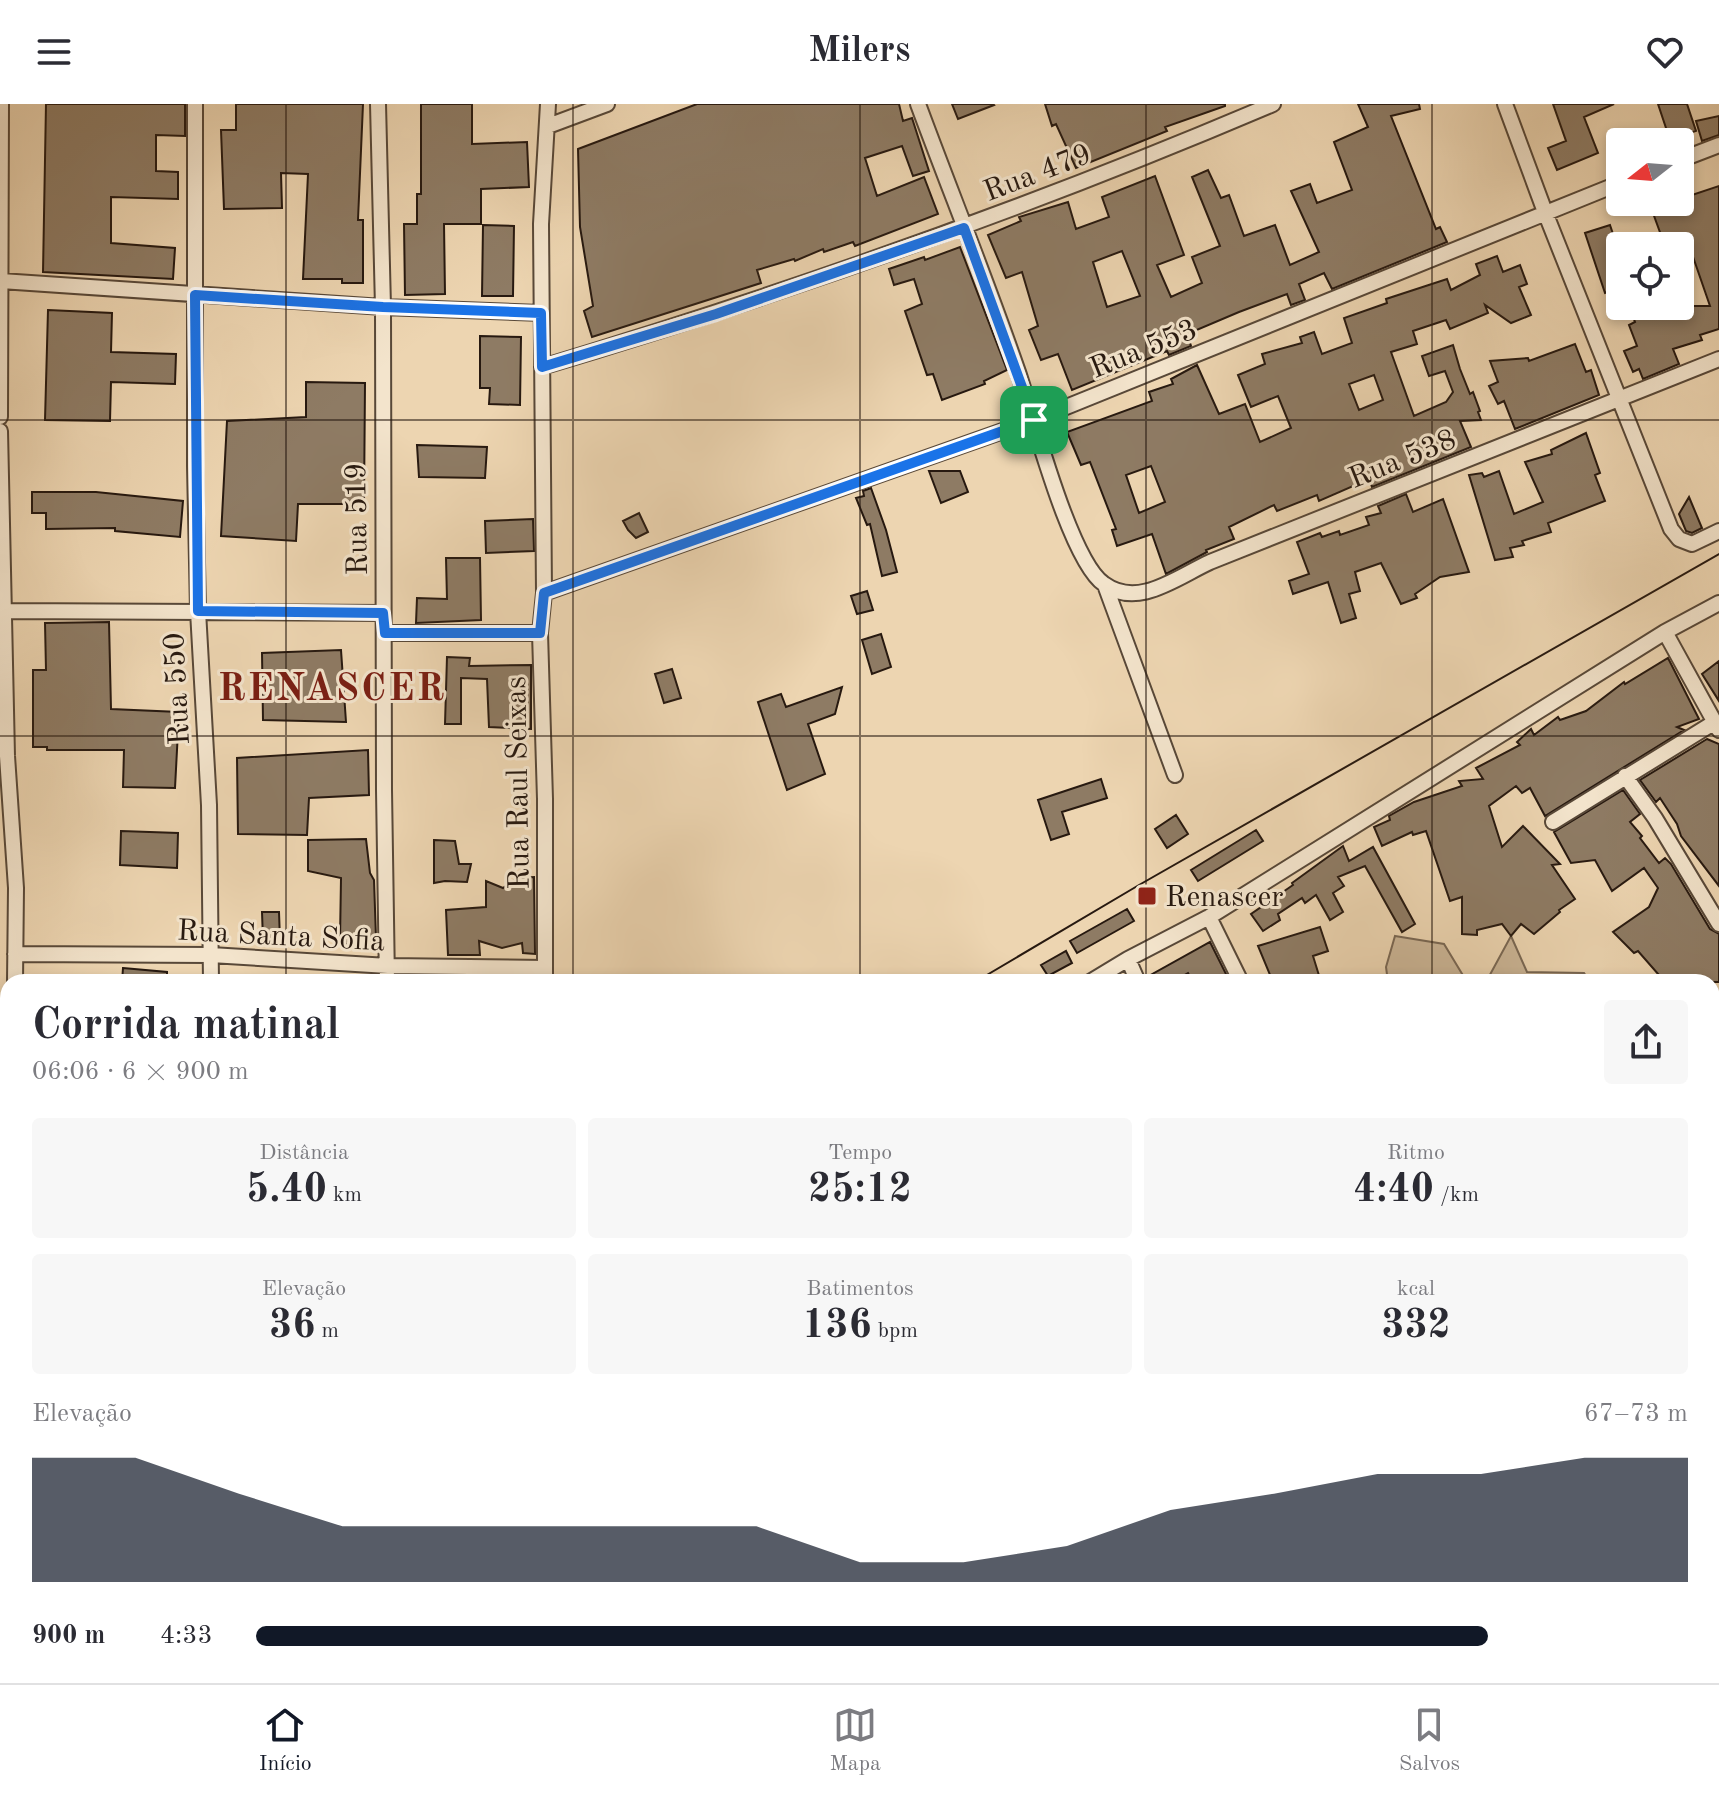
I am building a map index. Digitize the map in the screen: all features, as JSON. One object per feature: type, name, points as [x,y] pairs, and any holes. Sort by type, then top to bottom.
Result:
[{"type":"street","points":[[0,417],[1,104]]},
{"type":"street","name":"Rua 550","points":[[195,104],[198,611],[209,805],[211,974]]},
{"type":"street","name":"Rua 519","points":[[378,104],[383,307],[388,974]]},
{"type":"street","name":"Rua Raul Seixas","points":[[545,974],[545,799],[540,633],[544,593],[541,224],[548,104]]},
{"type":"street","points":[[548,126],[607,104]]},
{"type":"street","points":[[918,104],[1034,420],[1069,528],[1091,573],[1105,585],[1175,775]]},
{"type":"street","name":"Rua 479","points":[[542,367],[716,314],[964,228],[1273,104]]},
{"type":"street","points":[[1505,104],[1665,517],[1679,539],[1686,543],[1697,543],[1719,531]]},
{"type":"street","points":[[1694,155],[1719,145]]},
{"type":"street","name":"Rua 553","points":[[544,593],[1034,420],[1606,188]]},
{"type":"street","points":[[1,281],[383,307],[541,313]]},
{"type":"street","name":"Rua 538","points":[[1105,585],[1128,595],[1155,590],[1210,562],[1719,359]]},
{"type":"street","points":[[0,431],[5,611],[3,756],[16,888],[15,974]]},
{"type":"street","points":[[1103,974],[1209,917],[1665,632],[1719,603]]},
{"type":"street","points":[[5,611],[383,613]]},
{"type":"street","points":[[1553,822],[1625,776],[1717,726],[1665,632]]},
{"type":"street","points":[[385,633],[540,633]]},
{"type":"street","points":[[1625,776],[1670,841],[1719,924]]},
{"type":"street","points":[[1209,917],[1237,974]]},
{"type":"street","name":"Rua Santa Sofia","points":[[15,954],[211,955],[528,974]]},
{"type":"street","points":[[1128,959],[1135,974]]},
{"type":"shaded area","points":[[1395,936],[1444,944],[1462,974],[1387,974]]},
{"type":"shaded area","points":[[1511,936],[1527,972],[1585,974],[1490,974]]},
{"type":"building","points":[[46,104],[185,104],[185,136],[156,135],[156,171],[178,172],[178,199],[111,197],[111,243],[175,248],[173,279],[43,272]]},
{"type":"building","points":[[236,104],[363,104],[358,220],[363,220],[363,283],[342,283],[342,279],[303,279],[308,174],[281,173],[282,208],[224,209],[221,130],[236,130]]},
{"type":"building","points":[[421,104],[472,104],[472,144],[527,142],[529,187],[481,189],[481,224],[444,224],[445,294],[405,295],[404,224],[417,224],[417,194],[421,194]]},
{"type":"building","points":[[697,104],[899,104],[903,121],[912,118],[929,171],[913,176],[902,146],[865,158],[877,196],[924,177],[938,214],[855,246],[853,242],[824,252],[823,249],[795,261],[757,270],[761,283],[592,337],[584,311],[593,306],[580,227],[578,149]]},
{"type":"building","points":[[952,104],[993,104],[994,105],[958,119]]},
{"type":"building","points":[[1045,104],[1225,106],[1165,127],[1167,131],[1076,168],[1056,124],[1052,126]]},
{"type":"building","points":[[1358,104],[1419,104],[1420,109],[1391,116],[1436,229],[1440,227],[1447,242],[1332,289],[1324,273],[1299,284],[1305,300],[1291,305],[1287,294],[1239,312],[1187,334],[1191,346],[1169,355],[1167,351],[1072,390],[1058,354],[1041,360],[1029,330],[1038,326],[1022,272],[1006,278],[988,235],[1021,221],[1019,217],[1068,202],[1076,229],[1109,217],[1102,197],[1155,176],[1184,255],[1157,265],[1171,297],[1202,283],[1192,257],[1220,246],[1192,177],[1208,170],[1221,198],[1229,195],[1244,236],[1275,225],[1290,265],[1319,252],[1291,191],[1310,184],[1317,203],[1352,190],[1334,142],[1368,127]],"holes":[[[1122,251],[1140,296],[1107,307],[1093,262]]]},
{"type":"building","points":[[1553,104],[1614,104],[1584,117],[1598,153],[1557,170],[1548,148],[1566,141]]},
{"type":"building","points":[[1658,104],[1687,104],[1696,131],[1694,128],[1666,128]]},
{"type":"building","points":[[1719,116],[1719,135],[1702,141],[1696,121]]},
{"type":"building","points":[[1719,186],[1719,329],[1700,335],[1702,340],[1673,349],[1679,364],[1643,379],[1639,369],[1633,372],[1624,351],[1637,346],[1629,325],[1634,320],[1694,320],[1694,306],[1710,306],[1694,260],[1694,232],[1660,232],[1654,216],[1694,216],[1694,194]]},
{"type":"building","points":[[483,225],[514,226],[513,296],[482,296]]},
{"type":"building","points":[[1610,225],[1612,232],[1606,232],[1606,293],[1605,293],[1585,233]]},
{"type":"building","points":[[960,247],[1007,370],[984,381],[985,384],[942,400],[933,374],[927,375],[905,311],[922,304],[914,279],[894,285],[889,269]]},
{"type":"building","points":[[1497,256],[1503,272],[1520,265],[1527,284],[1519,287],[1531,315],[1511,323],[1485,305],[1488,313],[1450,329],[1446,320],[1413,331],[1417,344],[1391,352],[1414,416],[1446,402],[1453,392],[1445,371],[1429,376],[1422,356],[1453,345],[1470,394],[1473,392],[1480,411],[1481,420],[1460,421],[1471,447],[1372,487],[1369,479],[1319,501],[1317,495],[1277,511],[1274,505],[1229,527],[1234,539],[1206,550],[1166,574],[1152,534],[1117,546],[1112,530],[1116,529],[1090,462],[1081,465],[1067,432],[1152,401],[1149,392],[1173,384],[1171,379],[1197,365],[1219,414],[1245,404],[1260,442],[1291,428],[1278,396],[1251,407],[1238,375],[1265,364],[1262,354],[1302,343],[1300,337],[1314,332],[1322,354],[1352,343],[1344,318],[1387,303],[1386,299],[1447,279],[1451,290],[1480,275],[1476,264]],"holes":[[[1374,375],[1383,400],[1359,410],[1349,384]],[[1151,466],[1165,502],[1139,513],[1126,475]]]},
{"type":"building","points":[[48,310],[112,313],[111,352],[176,354],[175,384],[111,382],[110,421],[45,420]]},
{"type":"building","points":[[480,336],[521,337],[520,405],[489,404],[490,388],[480,388]]},
{"type":"building","points":[[1575,344],[1586,372],[1591,370],[1599,395],[1515,429],[1504,401],[1498,404],[1489,386],[1498,382],[1490,361],[1528,358],[1529,361]]},
{"type":"building","points":[[306,382],[365,383],[364,504],[298,504],[296,541],[221,536],[227,421],[306,417]]},
{"type":"building","points":[[1586,433],[1600,473],[1595,475],[1605,501],[1548,523],[1551,532],[1510,548],[1513,557],[1495,560],[1469,475],[1482,473],[1484,477],[1499,471],[1514,514],[1543,502],[1525,462],[1552,454],[1551,450]]},
{"type":"building","points":[[417,445],[487,447],[485,478],[419,477]]},
{"type":"building","points":[[929,471],[960,471],[968,492],[941,503]]},
{"type":"building","points":[[871,488],[897,572],[882,576],[870,524],[867,525],[856,498],[864,496],[863,491]]},
{"type":"building","points":[[32,492],[96,492],[183,501],[180,537],[115,531],[115,528],[46,529],[46,513],[32,513]]},
{"type":"building","points":[[1406,494],[1413,512],[1443,499],[1469,572],[1440,577],[1415,594],[1417,598],[1401,604],[1381,563],[1355,572],[1360,591],[1349,594],[1356,618],[1341,623],[1328,582],[1293,594],[1289,581],[1309,574],[1297,542],[1320,533],[1322,537],[1339,531],[1340,535],[1369,525],[1366,517],[1381,513],[1378,506]]},
{"type":"building","points":[[1689,497],[1702,528],[1692,533],[1686,531],[1679,514]]},
{"type":"building","points":[[639,513],[648,532],[636,538],[623,521]]},
{"type":"building","points":[[533,519],[534,551],[486,553],[485,521]]},
{"type":"building","points":[[446,558],[480,558],[481,620],[416,623],[417,598],[447,599]]},
{"type":"building","points":[[867,591],[873,610],[857,614],[851,596]]},
{"type":"building","points":[[109,622],[111,709],[179,712],[175,788],[123,787],[124,750],[47,750],[47,747],[33,747],[33,670],[46,670],[45,623]]},
{"type":"building","points":[[881,634],[891,667],[872,674],[862,640]]},
{"type":"building","points":[[341,650],[346,722],[263,720],[262,653]]},
{"type":"building","points":[[447,657],[470,658],[469,666],[531,665],[531,729],[489,727],[487,679],[461,678],[461,724],[445,724]]},
{"type":"building","points":[[1668,658],[1699,719],[1677,727],[1684,730],[1545,816],[1530,788],[1522,793],[1516,786],[1489,806],[1502,847],[1523,826],[1560,864],[1552,865],[1575,899],[1534,934],[1521,924],[1511,936],[1502,924],[1477,930],[1477,935],[1462,934],[1462,897],[1450,901],[1426,831],[1413,835],[1412,832],[1382,846],[1374,827],[1390,820],[1389,816],[1414,802],[1462,786],[1459,781],[1483,779],[1476,768],[1520,745],[1517,742],[1531,729],[1534,735],[1558,717],[1560,720],[1586,711],[1624,682]]},
{"type":"building","points":[[1719,661],[1719,701],[1702,674]]},
{"type":"building","points":[[672,669],[681,698],[664,703],[655,674]]},
{"type":"building","points":[[842,687],[835,714],[808,724],[825,774],[787,790],[758,702],[781,694],[786,707]]},
{"type":"building","points":[[1707,739],[1719,744],[1719,886],[1681,836],[1660,798],[1656,802],[1640,780]]},
{"type":"building","points":[[368,750],[369,795],[309,798],[307,835],[238,834],[237,758]]},
{"type":"building","points":[[1101,779],[1107,798],[1062,812],[1069,834],[1051,840],[1038,800]]},
{"type":"building","points":[[1623,790],[1640,814],[1630,822],[1642,836],[1640,838],[1659,863],[1665,858],[1671,864],[1710,929],[1719,934],[1719,974],[1658,974],[1638,951],[1634,953],[1613,932],[1649,907],[1658,888],[1644,868],[1612,891],[1595,860],[1571,863],[1554,832]]},
{"type":"building","points":[[1176,815],[1188,834],[1167,848],[1155,829]]},
{"type":"building","points":[[1256,830],[1263,841],[1198,881],[1191,870]]},
{"type":"building","points":[[121,831],[178,833],[177,868],[120,865]]},
{"type":"building","points":[[366,839],[370,873],[374,880],[376,938],[372,946],[346,944],[340,940],[341,878],[308,871],[308,840]]},
{"type":"building","points":[[434,840],[455,841],[459,864],[471,864],[467,882],[434,883]]},
{"type":"building","points":[[1343,846],[1349,861],[1373,847],[1415,924],[1402,932],[1365,866],[1338,877],[1344,886],[1333,893],[1343,912],[1330,920],[1316,895],[1305,903],[1302,898],[1278,914],[1280,920],[1263,931],[1251,914]]},
{"type":"building","points":[[534,877],[535,954],[523,953],[522,943],[502,948],[479,941],[480,955],[448,955],[446,910],[486,907],[486,881],[503,888],[517,878]]},
{"type":"building","points":[[1127,909],[1134,921],[1077,953],[1070,941]]},
{"type":"building","points":[[262,912],[279,912],[280,940],[263,940]]},
{"type":"building","points":[[1320,927],[1328,951],[1313,956],[1319,974],[1270,974],[1258,946]]},
{"type":"building","points":[[1210,942],[1226,974],[1188,973],[1152,974]]},
{"type":"building","points":[[1066,951],[1072,963],[1052,974],[1047,974],[1041,965]]},
{"type":"building","points":[[123,968],[167,972],[167,974],[123,974]]},
{"type":"tram line","points":[[989,974],[1719,554]]},
{"type":"place","name":"Renascer","points":[[1147,896]]},
{"type":"district","name":"RENASCER","points":[[332,687]]},
{"type":"route","points":[[964,228],[1034,420],[544,593],[540,633],[385,633],[383,613],[198,611],[195,295],[541,313],[542,367],[716,314],[964,228]]}]
